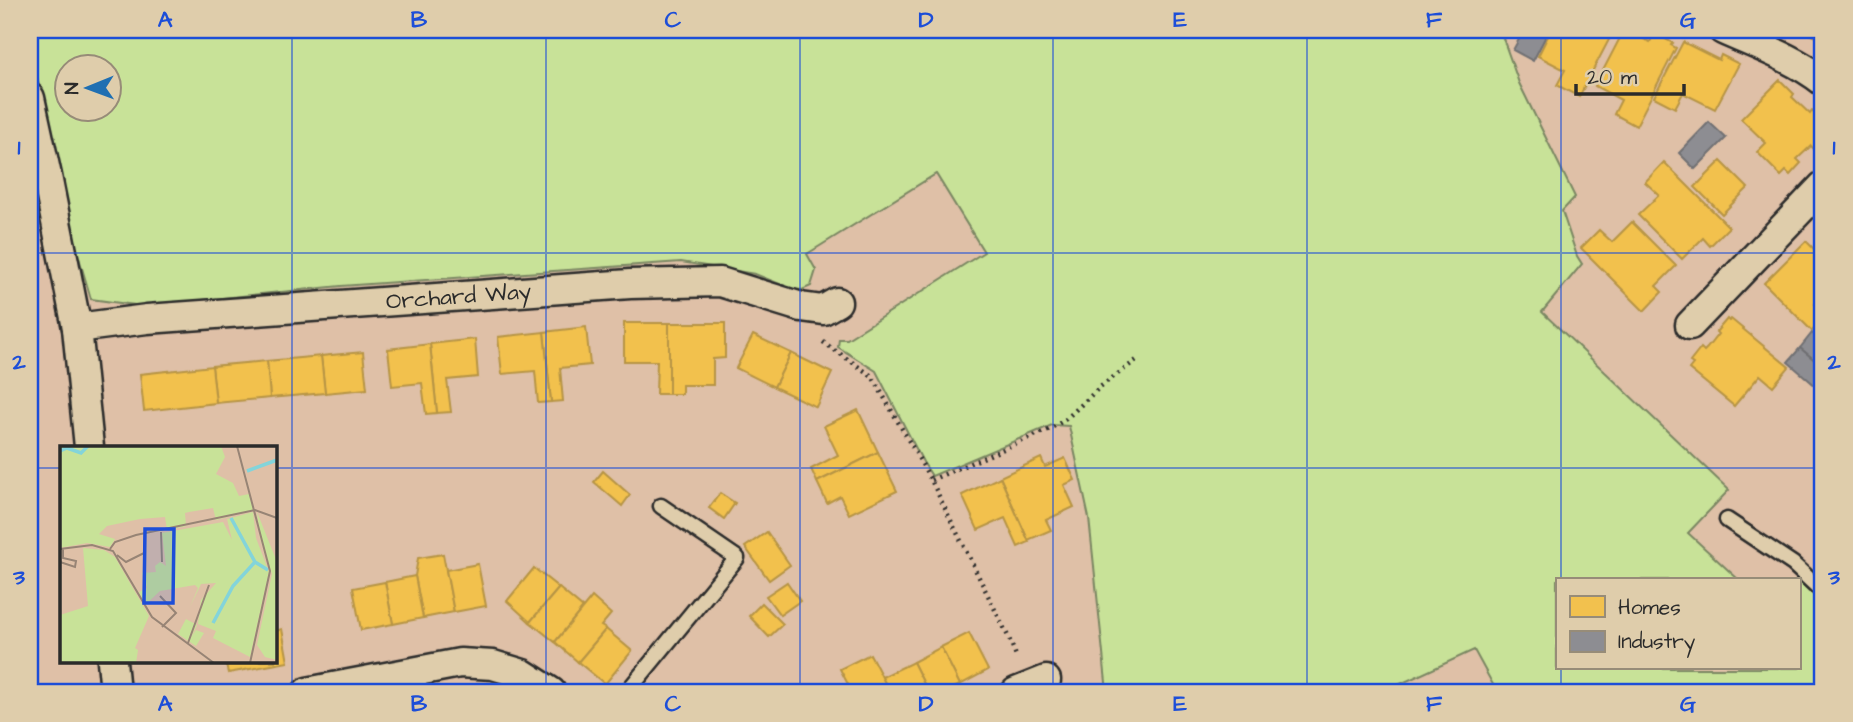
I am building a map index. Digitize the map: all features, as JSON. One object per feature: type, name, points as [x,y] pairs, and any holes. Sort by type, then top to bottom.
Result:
[{"type":"street","points":[[1723,30],[1787,58],[1823,80]]},
{"type":"street","points":[[30,98],[77,328],[89,446]]},
{"type":"street","points":[[1690,325],[1823,186]]},
{"type":"street","name":"Orchard Way","points":[[77,328],[147,319],[630,284],[720,282],[801,307],[830,306]]},
{"type":"street","points":[[112,662],[115,692]]},
{"type":"street","points":[[307,692],[460,663],[493,665],[523,674],[551,692]]},
{"type":"lane","points":[[627,692],[737,558],[662,506]]},
{"type":"lane","points":[[1727,520],[1793,564],[1823,592]]},
{"type":"path","points":[[830,306],[823,343],[872,376],[931,480],[1008,636],[1030,687]]},
{"type":"path","points":[[931,480],[1048,430],[1066,419],[1100,387],[1138,359]]},
{"type":"green space","points":[[30,30],[1500,30],[1519,83],[1575,197],[1562,211],[1582,264],[1542,312],[1729,490],[1688,533],[1737,578],[1556,578],[1556,670],[1800,670],[1800,582],[1823,604],[1823,692],[1497,692],[1474,650],[1383,692],[1107,692],[1089,518],[1069,426],[1052,425],[932,476],[876,371],[838,347],[839,339],[847,339],[984,252],[936,174],[807,254],[816,270],[811,286],[802,290],[792,289],[755,274],[681,262],[341,286],[142,306],[91,299],[77,251],[30,47]]},
{"type":"building: Homes","points":[[1551,30],[1614,30],[1579,97],[1557,85],[1565,70],[1538,56]]},
{"type":"building: Homes","points":[[1624,30],[1650,42],[1653,36],[1656,38],[1658,35],[1673,43],[1671,45],[1676,48],[1636,126],[1614,114],[1621,100],[1595,86]]},
{"type":"building: Homes","points":[[1799,30],[1823,30],[1823,40],[1809,34]]},
{"type":"building: Homes","points":[[1683,42],[1719,60],[1721,55],[1739,64],[1715,109],[1683,93],[1675,108],[1654,97]]},
{"type":"building: Homes","points":[[1780,80],[1794,94],[1792,97],[1810,114],[1812,111],[1823,121],[1823,142],[1815,150],[1811,146],[1797,159],[1801,163],[1790,175],[1786,171],[1781,176],[1757,152],[1766,143],[1741,119]]},
{"type":"building: Homes","points":[[1721,161],[1748,188],[1722,214],[1695,187]]},
{"type":"building: Homes","points":[[1664,162],[1729,227],[1710,246],[1703,238],[1682,259],[1638,215],[1659,195],[1645,182]]},
{"type":"building: Homes","points":[[1632,222],[1676,266],[1656,286],[1662,292],[1644,311],[1581,248],[1599,230],[1612,242]]},
{"type":"building: Homes","points":[[1806,241],[1823,258],[1823,296],[1815,304],[1823,312],[1823,320],[1812,331],[1764,283]]},
{"type":"building: Homes","points":[[1727,319],[1731,319],[1789,367],[1773,386],[1760,375],[1734,406],[1689,369],[1693,364],[1690,362],[1701,348],[1704,351],[1707,348]]},
{"type":"building: Homes","points":[[624,323],[669,323],[669,394],[656,394],[657,361],[624,361]]},
{"type":"building: Homes","points":[[669,323],[725,323],[725,358],[713,359],[713,385],[682,385],[682,394],[669,394]]},
{"type":"building: Homes","points":[[586,327],[590,365],[560,368],[563,401],[551,402],[544,332]]},
{"type":"building: Homes","points":[[544,332],[551,402],[538,403],[535,371],[502,374],[498,337]]},
{"type":"building: Homes","points":[[753,335],[791,353],[774,387],[736,368]]},
{"type":"building: Homes","points":[[475,339],[478,377],[447,380],[451,412],[437,413],[430,344]]},
{"type":"building: Homes","points":[[430,344],[437,413],[426,414],[422,383],[392,386],[388,349]]},
{"type":"building: Homes","points":[[363,352],[367,389],[325,393],[321,356]]},
{"type":"building: Homes","points":[[791,353],[832,373],[816,407],[774,387]]},
{"type":"building: Homes","points":[[321,356],[325,393],[270,398],[267,361]]},
{"type":"building: Homes","points":[[267,361],[270,398],[216,403],[212,366]]},
{"type":"building: Homes","points":[[212,366],[216,403],[144,411],[140,374]]},
{"type":"building: Homes","points":[[858,410],[878,452],[817,482],[811,469],[838,455],[824,426]]},
{"type":"building: Homes","points":[[878,452],[897,491],[849,514],[840,496],[827,503],[817,482]]},
{"type":"building: Homes","points":[[1041,458],[1045,467],[1065,458],[1075,480],[1064,485],[1074,507],[1046,520],[1051,530],[1028,540],[1000,477]]},
{"type":"building: Homes","points":[[603,471],[630,495],[622,506],[594,482]]},
{"type":"building: Homes","points":[[1000,477],[1029,542],[1018,547],[1005,518],[978,530],[962,495]]},
{"type":"building: Homes","points":[[720,493],[735,503],[724,519],[709,508]]},
{"type":"building: Homes","points":[[767,532],[790,565],[769,580],[745,547]]},
{"type":"building: Homes","points":[[443,554],[454,612],[423,618],[415,576],[418,558]]},
{"type":"building: Homes","points":[[478,564],[486,606],[454,612],[446,570]]},
{"type":"building: Homes","points":[[534,568],[559,588],[530,622],[507,601]]},
{"type":"building: Homes","points":[[415,576],[423,618],[393,624],[385,582]]},
{"type":"building: Homes","points":[[385,582],[393,624],[361,630],[353,588]]},
{"type":"building: Homes","points":[[787,582],[800,601],[780,615],[766,596]]},
{"type":"building: Homes","points":[[559,588],[583,608],[555,642],[530,622]]},
{"type":"building: Homes","points":[[592,597],[611,614],[601,626],[606,629],[578,662],[555,642]]},
{"type":"building: Homes","points":[[762,603],[783,624],[769,637],[749,616]]},
{"type":"building: Homes","points":[[282,629],[288,662],[228,673],[225,662],[276,662],[276,631]]},
{"type":"building: Homes","points":[[606,629],[632,651],[605,684],[578,662]]},
{"type":"building: Homes","points":[[969,633],[988,670],[960,685],[941,647]]},
{"type":"building: Homes","points":[[941,647],[960,685],[945,692],[928,692],[913,662]]},
{"type":"building: Homes","points":[[870,654],[890,692],[852,692],[840,669]]},
{"type":"building: Homes","points":[[913,662],[928,692],[890,692],[882,677]]},
{"type":"building: Industry","points":[[1524,30],[1549,30],[1533,61],[1513,50]]},
{"type":"building: Industry","points":[[1709,122],[1726,138],[1695,169],[1679,153]]},
{"type":"building: Industry","points":[[1812,333],[1823,342],[1823,367],[1800,348]]},
{"type":"building: Industry","points":[[1800,348],[1823,367],[1823,380],[1817,387],[1788,362]]}]
